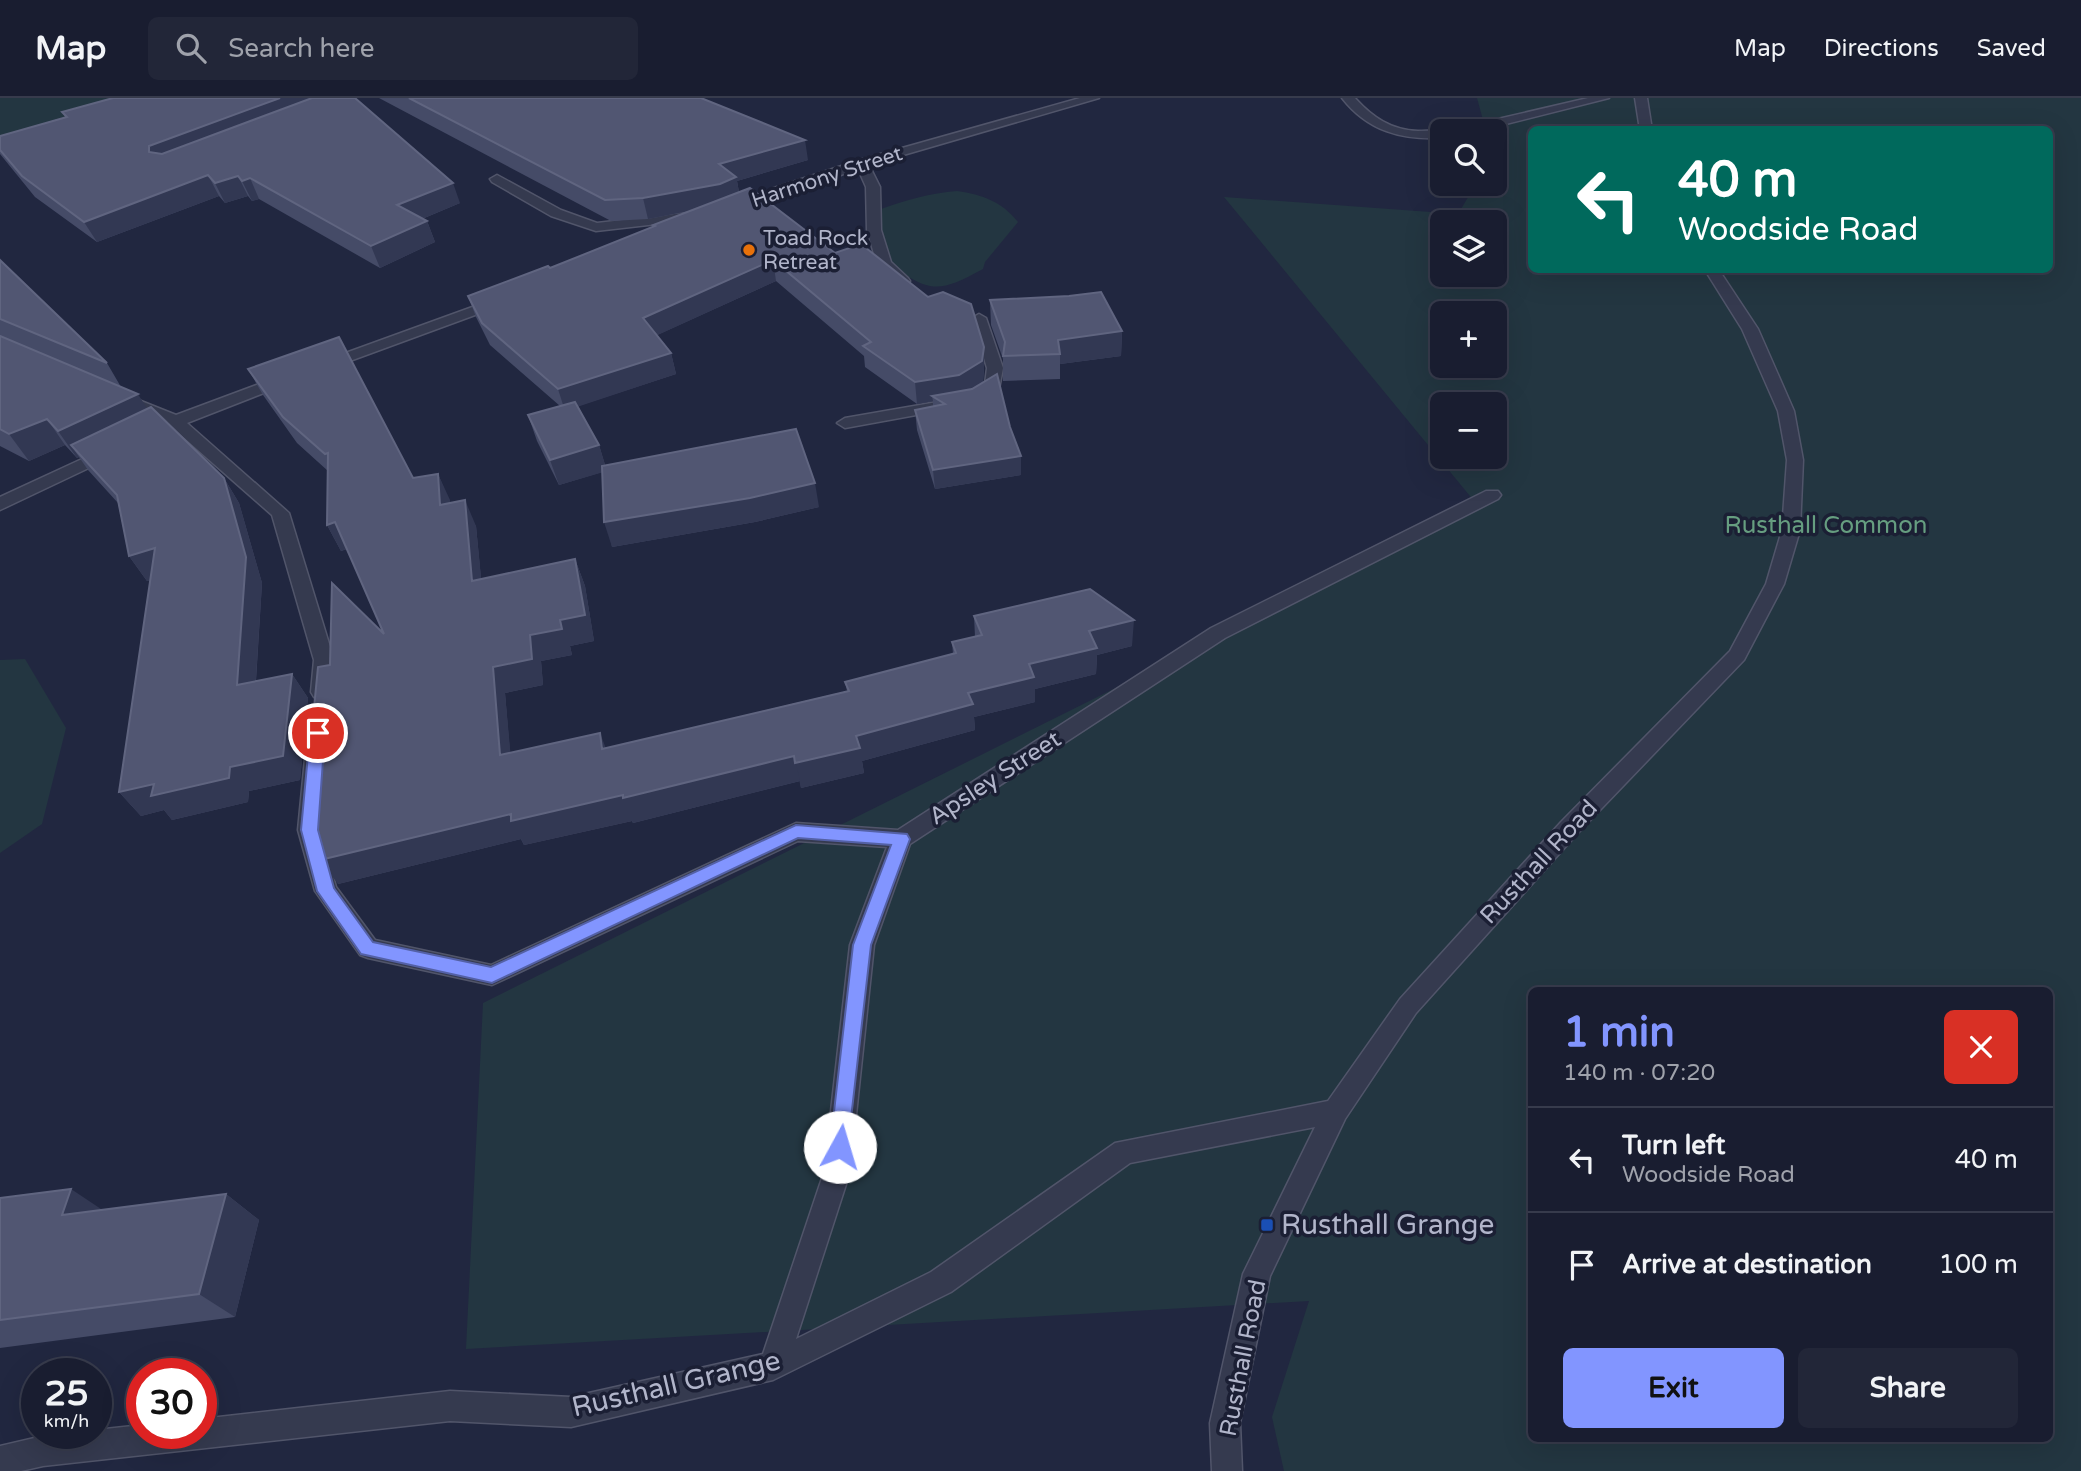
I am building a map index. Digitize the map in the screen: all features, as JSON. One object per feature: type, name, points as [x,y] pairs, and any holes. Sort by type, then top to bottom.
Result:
[{"type":"street","name":"Harmony Street","points":[[664,236],[713,214],[780,190],[1093,98]]},
{"type":"street","points":[[1348,98],[1362,115],[1377,126],[1403,135],[1430,134]]},
{"type":"street","points":[[1507,121],[1603,98]]},
{"type":"street","points":[[1641,98],[1645,126]]},
{"type":"street","points":[[862,164],[873,187],[874,230],[884,264],[915,292]]},
{"type":"street","points":[[497,179],[556,214],[596,227],[713,214]]},
{"type":"street","name":"Rusthall Road","points":[[1227,1471],[1225,1423],[1257,1274],[1336,1111],[1408,1006],[1569,828],[1737,655],[1775,584],[1791,530],[1795,460],[1786,411],[1750,329],[1714,273]]},
{"type":"street","points":[[149,432],[174,420],[509,297]]},
{"type":"street","points":[[845,423],[960,404],[993,386],[995,368],[974,316]]},
{"type":"street","points":[[112,394],[174,420],[280,513],[324,660],[309,830],[326,891],[368,948],[492,975],[796,832],[901,839]]},
{"type":"street","points":[[0,504],[124,444]]},
{"type":"street","name":"Apsley Street","points":[[774,1366],[837,1172],[862,945],[901,839],[1218,634],[1492,495]]},
{"type":"street","name":"Rusthall Grange","points":[[0,1461],[43,1451],[450,1406],[571,1412],[774,1366],[941,1282],[1124,1152],[1336,1111]]},
{"type":"green space","points":[[0,98],[147,98],[0,141]]},
{"type":"green space","name":"Rusthall Common","points":[[1477,98],[2081,98],[2081,1471],[1284,1471],[1272,1417],[1309,1301],[466,1349],[483,1003],[1479,507],[1448,469],[1507,469],[1507,392],[1430,392],[1430,447],[1224,197],[1430,212],[1430,287],[1507,287],[1507,210],[1460,210],[1469,196],[1507,196],[1507,119],[1483,119]]},
{"type":"green space","points":[[957,191],[991,200],[1018,222],[985,262],[983,269],[955,283],[934,286],[914,280],[887,262],[876,217],[881,209],[918,197]]},
{"type":"green space","points":[[25,659],[66,728],[42,824],[0,853],[0,660]]},
{"type":"building","points":[[113,98],[280,98],[149,146],[149,152],[162,154],[312,98],[355,98],[453,183],[397,205],[427,221],[371,246],[250,178],[242,181],[238,176],[215,183],[208,175],[84,222],[22,176],[0,150],[0,136],[67,117],[62,112]]},
{"type":"building","points":[[409,98],[701,98],[805,140],[719,164],[736,177],[720,184],[643,198],[605,200]]},
{"type":"building","points":[[750,188],[835,253],[861,244],[928,297],[943,292],[971,304],[984,347],[982,361],[959,375],[915,382],[863,346],[871,342],[773,260],[643,318],[671,353],[558,389],[482,323],[468,296],[548,266],[550,268]]},
{"type":"building","points":[[0,260],[107,363],[0,319]]},
{"type":"building","points":[[1101,292],[1122,331],[1058,340],[1060,354],[1003,356],[1005,342],[990,300]]},
{"type":"building","points":[[0,336],[138,394],[58,431],[47,419],[9,434],[0,429]]},
{"type":"building","points":[[339,337],[413,478],[438,474],[440,505],[465,500],[472,581],[575,559],[585,615],[560,620],[562,629],[530,635],[532,659],[493,667],[500,755],[600,733],[602,749],[849,691],[845,682],[956,653],[952,642],[982,635],[974,616],[1090,589],[1134,620],[1089,631],[1097,648],[1029,664],[1034,677],[968,693],[973,704],[856,736],[860,748],[795,763],[794,756],[623,798],[623,795],[511,821],[511,814],[320,860],[314,837],[317,748],[310,749],[318,667],[330,665],[332,583],[384,634],[335,522],[327,525],[328,453],[325,454],[283,417],[248,369]]},
{"type":"building","points":[[997,374],[1010,427],[1021,456],[933,470],[915,410],[945,404],[932,396],[972,389]]},
{"type":"building","points":[[575,402],[599,445],[550,460],[528,415]]},
{"type":"building","points":[[151,407],[224,478],[246,557],[237,685],[292,674],[283,756],[230,767],[229,778],[151,796],[154,784],[119,792],[155,548],[129,556],[117,495],[71,445]]},
{"type":"building","points":[[796,429],[815,483],[750,498],[604,522],[602,466]]},
{"type":"building","points":[[71,1189],[62,1215],[226,1194],[199,1294],[0,1320],[0,1198]]},
{"type":"place","name":"Toad Rock Retreat","points":[[749,250]]},
{"type":"place","name":"Rusthall Grange","points":[[1267,1225]]},
{"type":"route","points":[[318,733],[309,830],[326,891],[368,948],[492,975],[796,832],[901,839],[862,945],[840,1147]]}]
